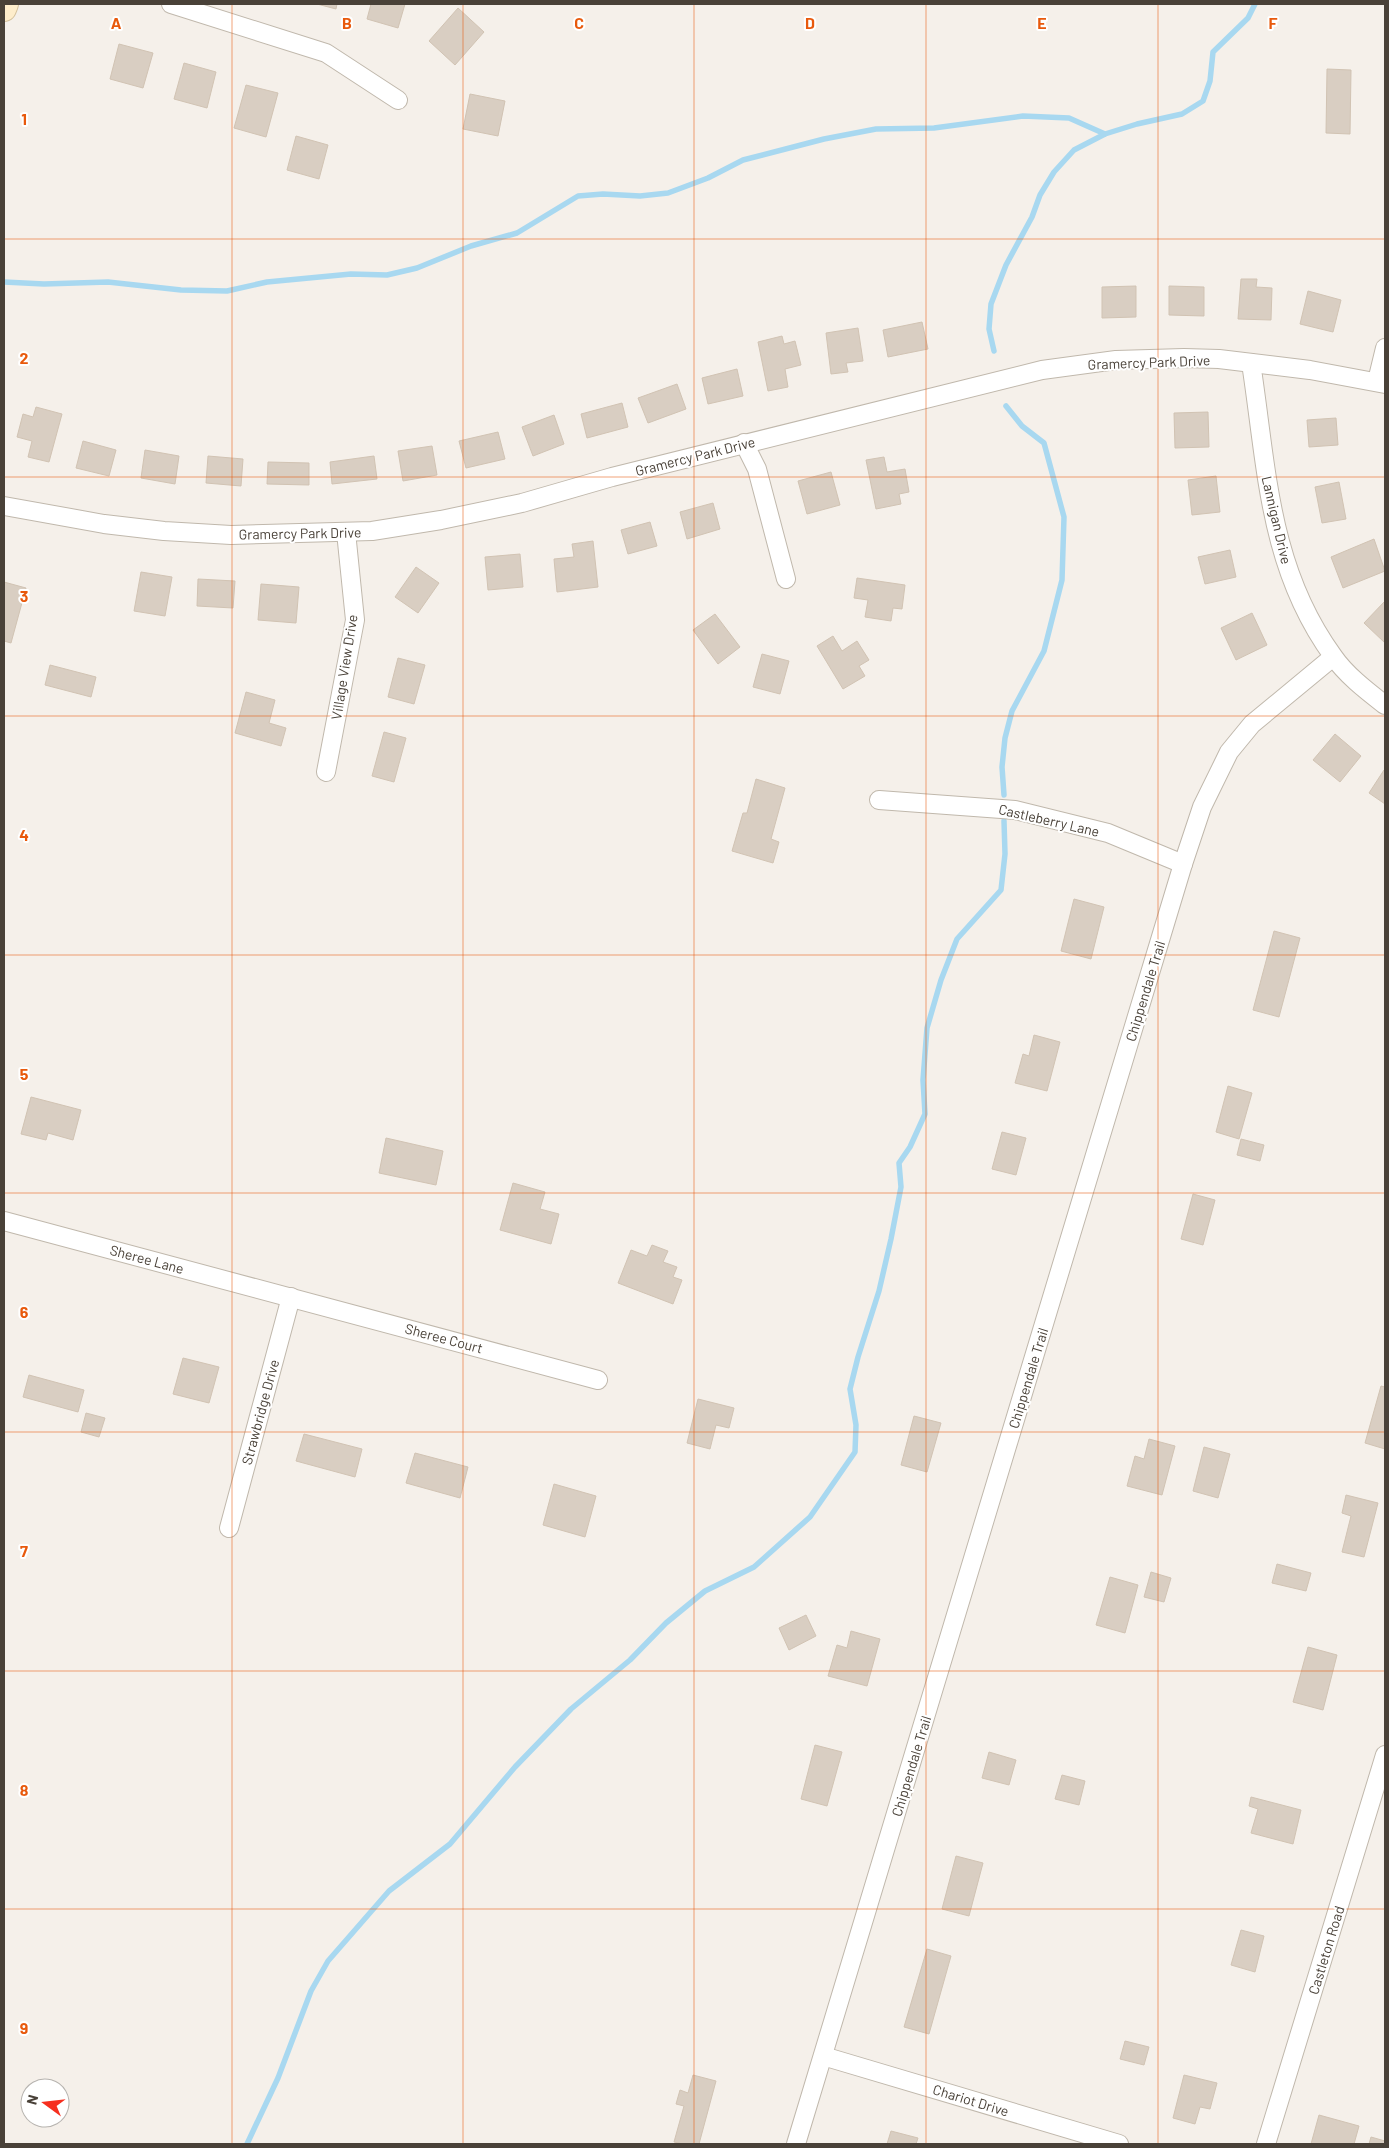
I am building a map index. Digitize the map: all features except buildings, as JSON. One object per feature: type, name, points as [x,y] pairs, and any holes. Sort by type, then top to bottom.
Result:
[{"type":"street","points":[[4,9],[6,4]]},
{"type":"street","points":[[172,4],[326,53],[398,100]]},
{"type":"street","points":[[1381,382],[1385,348]]},
{"type":"street","name":"Gramercy Park Drive","points":[[4,506],[95,522],[164,531],[231,535],[372,531],[522,503],[612,477],[744,443],[1042,370],[1116,360],[1219,359],[1381,382]]},
{"type":"street","name":"Lannigan Drive","points":[[1251,363],[1267,489],[1284,558],[1304,608],[1333,657],[1365,689],[1385,705]]},
{"type":"street","points":[[744,443],[757,469],[786,579]]},
{"type":"street","name":"Village View Drive","points":[[326,772],[355,620],[346,532]]},
{"type":"street","name":"Chippendale Trail","points":[[796,2144],[1183,864],[1202,807],[1229,752],[1252,724],[1333,657]]},
{"type":"street","name":"Castleberry Lane","points":[[879,800],[1015,810],[1108,833],[1183,864]]},
{"type":"street","name":"Sheree Lane","points":[[4,1221],[291,1297]]},
{"type":"street","name":"Sheree Court","points":[[291,1297],[598,1380]]},
{"type":"street","name":"Strawbridge Drive","points":[[229,1528],[291,1297]]},
{"type":"street","name":"Castleton Road","points":[[1266,2144],[1385,1755]]},
{"type":"street","name":"Chariot Drive","points":[[823,2056],[1119,2144]]},
{"type":"waterway","points":[[994,351],[989,329],[991,304],[1006,265],[1032,217],[1040,195],[1054,172],[1074,150],[1105,134],[1137,124],[1182,114],[1203,101],[1210,81],[1213,52],[1248,18],[1255,4]]},
{"type":"waterway","points":[[4,282],[44,284],[108,282],[181,290],[227,291],[267,282],[351,274],[387,275],[417,268],[471,246],[517,233],[578,196],[603,194],[640,196],[668,193],[708,178],[743,160],[824,139],[876,129],[934,128],[1023,116],[1069,118],[1105,134]]},
{"type":"waterway","points":[[1004,795],[1002,767],[1005,738],[1012,711],[1044,651],[1062,580],[1064,517],[1044,443],[1022,426],[1006,406]]},
{"type":"waterway","points":[[247,2144],[278,2078],[311,1991],[328,1961],[389,1891],[450,1844],[515,1767],[571,1709],[630,1660],[666,1623],[705,1591],[754,1567],[810,1517],[855,1452],[856,1425],[850,1389],[879,1291],[891,1239],[901,1187],[899,1163],[910,1147],[925,1114],[923,1080],[927,1028],[941,980],[957,939],[1001,890],[1005,854],[1004,821]]}]
